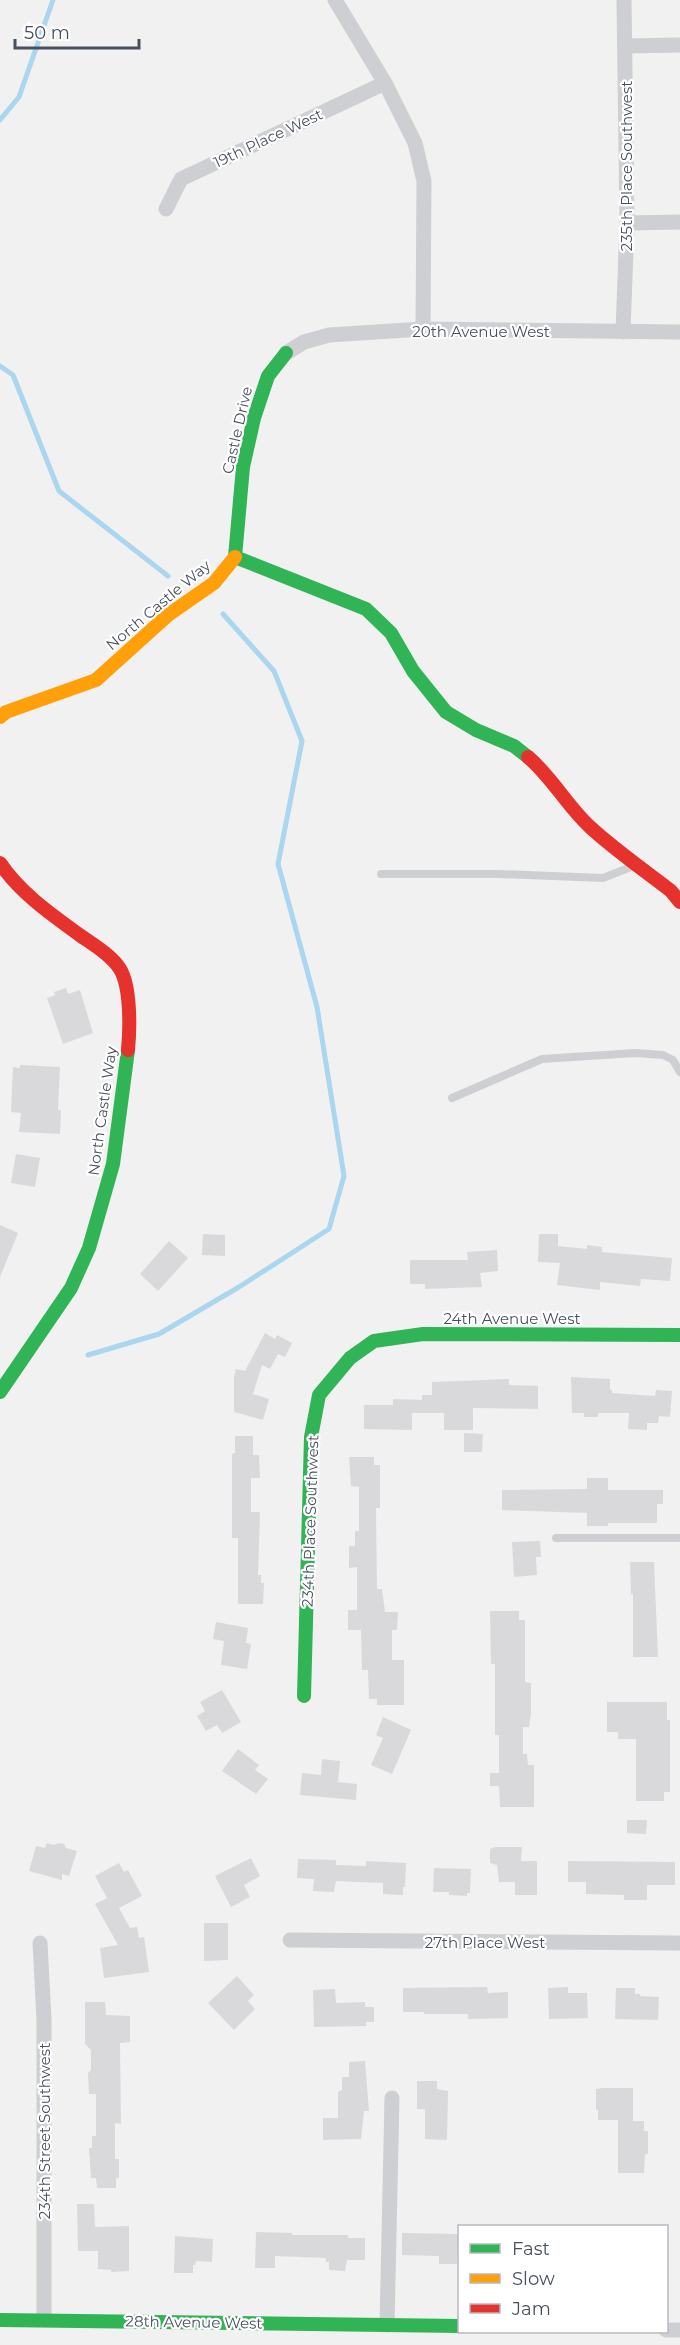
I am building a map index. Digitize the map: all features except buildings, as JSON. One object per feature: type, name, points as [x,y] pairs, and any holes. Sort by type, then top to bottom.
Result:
[{"type":"street","points":[[335,0],[385,82],[415,143],[424,181],[423,329]]},
{"type":"street","name":"235th Place Southwest","points":[[623,332],[627,223],[624,0]]},
{"type":"street","points":[[625,46],[680,45]]},
{"type":"street","name":"19th Place West","points":[[166,209],[181,179],[385,82]]},
{"type":"street","points":[[627,223],[680,222]]},
{"type":"street","name":"20th Avenue West","points":[[286,352],[304,342],[329,335],[423,329],[680,332]]},
{"type":"street","name":"Castle Drive","points":[[235,557],[243,467],[254,418],[268,376],[286,352]]},
{"type":"street","points":[[235,557],[366,609],[391,633],[412,671],[446,712],[476,730],[514,746],[541,768],[563,798],[590,827],[671,891],[680,902]]},
{"type":"street","name":"North Castle Way","points":[[0,717],[6,712],[96,680],[168,615],[214,583],[235,557]]},
{"type":"street","name":"North Castle Way","points":[[0,863],[9,878],[39,904],[99,949],[120,969],[129,1002],[129,1040],[112,1164],[103,1204],[89,1248],[71,1288],[0,1392]]},
{"type":"street","name":"24th Avenue West","points":[[350,1358],[374,1341],[423,1334],[680,1335]]},
{"type":"street","name":"234th Place Southwest","points":[[304,1696],[311,1437],[319,1395],[350,1358]]},
{"type":"street","name":"27th Place West","points":[[290,1940],[680,1943]]},
{"type":"street","name":"234th Street Southwest","points":[[40,1943],[44,2019],[44,2320]]},
{"type":"street","points":[[387,2325],[392,2098]]},
{"type":"street","name":"28th Avenue West","points":[[0,2320],[458,2326]]},
{"type":"lane","points":[[381,874],[499,874],[603,878],[637,864]]},
{"type":"lane","points":[[452,1098],[542,1059],[635,1053],[663,1055],[673,1060],[680,1072]]},
{"type":"lane","points":[[556,1538],[680,1538]]},
{"type":"waterway","points":[[0,120],[19,97],[53,0]]},
{"type":"waterway","points":[[0,366],[13,375],[59,491],[168,576]]},
{"type":"waterway","points":[[88,1355],[159,1334],[239,1287],[329,1229],[344,1176],[317,1007],[278,864],[302,741],[274,671],[223,614]]},
{"type":"traffic: fast","points":[[235,557],[243,467],[254,418],[268,376],[286,353]]},
{"type":"traffic: fast","points":[[235,557],[366,609],[391,633],[413,671],[446,712],[476,730],[514,746],[528,757]]},
{"type":"traffic: fast","points":[[0,1392],[71,1288],[89,1248],[113,1164],[128,1050]]},
{"type":"traffic: fast","points":[[304,1696],[311,1437],[319,1395],[350,1358],[374,1341],[423,1334],[680,1335]]},
{"type":"traffic: fast","points":[[0,2320],[458,2326]]},
{"type":"traffic: slow","points":[[0,717],[6,712],[96,680],[168,615],[214,583],[235,557]]},
{"type":"traffic: jam","points":[[528,757],[545,773],[590,827],[671,891],[680,902]]},
{"type":"traffic: jam","points":[[0,863],[37,903],[102,951],[120,969],[128,997],[128,1050]]}]
